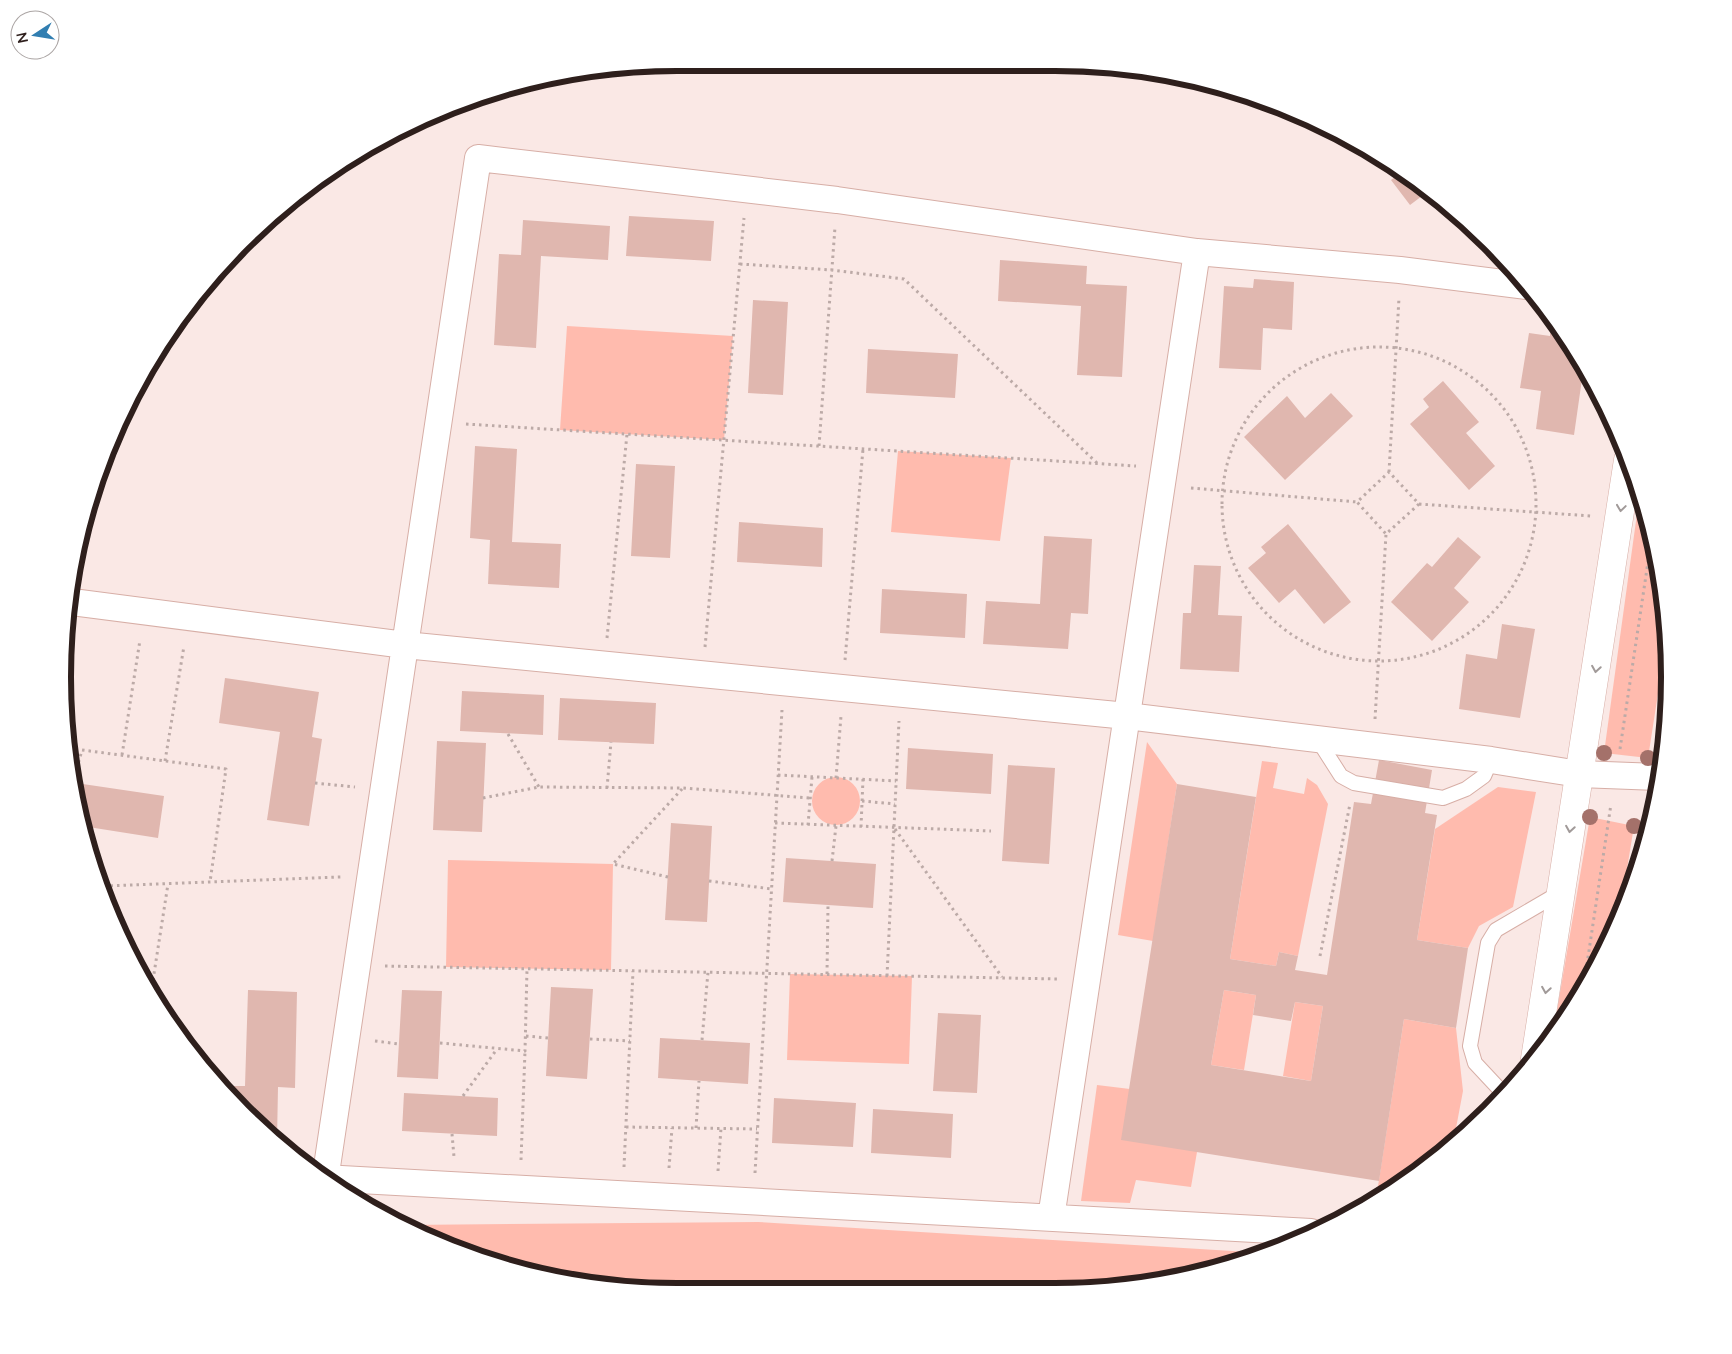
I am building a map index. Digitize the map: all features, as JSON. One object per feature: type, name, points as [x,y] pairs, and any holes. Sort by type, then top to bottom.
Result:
[{"type":"street","points":[[326,1171],[478,158],[837,200],[1197,252],[1400,270],[1516,285]]},
{"type":"street","points":[[1051,1218],[1197,252]]},
{"type":"street","points":[[1537,1044],[1626,474]]},
{"type":"street","points":[[76,602],[405,645],[1127,716],[1492,760],[1579,774],[1652,776]]},
{"type":"street","points":[[337,1179],[1299,1231]]},
{"type":"lane","points":[[1318,740],[1341,776],[1354,783],[1444,798],[1466,789],[1484,776],[1492,760]]},
{"type":"lane","points":[[1499,1088],[1475,1063],[1470,1046],[1488,943],[1496,930],[1561,892]]},
{"type":"path","points":[[702,674],[746,190]]},
{"type":"path","points":[[818,446],[837,200]]},
{"type":"path","points":[[740,264],[832,270],[904,279],[1098,464]]},
{"type":"path","points":[[1357,502],[1389,472],[1400,270]]},
{"type":"path","points":[[1396,346],[1442,358],[1482,384],[1513,420],[1532,465],[1537,512],[1527,559],[1504,602],[1469,635],[1426,656],[1378,663],[1327,654],[1281,629],[1246,590],[1226,542],[1221,490],[1234,441],[1260,399],[1292,372],[1299,367],[1346,349],[1396,346]]},
{"type":"path","points":[[438,422],[1098,464],[1221,490],[1357,502],[1386,534]]},
{"type":"path","points":[[604,664],[627,434]]},
{"type":"path","points":[[836,778],[863,449]]},
{"type":"path","points":[[1389,472],[1419,504],[1620,517]]},
{"type":"path","points":[[1374,747],[1386,534],[1419,504]]},
{"type":"path","points":[[122,755],[145,611]]},
{"type":"path","points":[[166,761],[188,616]]},
{"type":"path","points":[[753,1201],[784,682]]},
{"type":"path","points":[[887,976],[900,693]]},
{"type":"path","points":[[508,734],[539,787]]},
{"type":"path","points":[[607,788],[611,742]]},
{"type":"path","points":[[78,765],[82,750],[226,769],[210,882]]},
{"type":"path","points":[[778,775],[896,781]]},
{"type":"path","points":[[808,824],[812,777]]},
{"type":"path","points":[[861,827],[863,779]]},
{"type":"path","points":[[315,783],[383,790]]},
{"type":"path","points":[[1320,956],[1354,783]]},
{"type":"path","points":[[484,798],[539,787],[683,788],[810,798]]},
{"type":"path","points":[[668,877],[613,864],[683,788]]},
{"type":"path","points":[[862,801],[895,804]]},
{"type":"path","points":[[775,824],[991,831]]},
{"type":"path","points":[[832,861],[836,826]]},
{"type":"path","points":[[894,828],[1002,978]]},
{"type":"path","points":[[108,886],[371,876]]},
{"type":"path","points":[[709,881],[772,888]]},
{"type":"path","points":[[153,981],[168,884]]},
{"type":"path","points":[[827,974],[828,905]]},
{"type":"path","points":[[357,965],[1087,980]]},
{"type":"path","points":[[520,1188],[527,968]]},
{"type":"path","points":[[623,1194],[633,971]]},
{"type":"path","points":[[702,1040],[708,972]]},
{"type":"path","points":[[526,1036],[548,1038]]},
{"type":"path","points":[[590,1039],[630,1041]]},
{"type":"path","points":[[440,1043],[525,1051]]},
{"type":"path","points":[[463,1096],[497,1049]]},
{"type":"path","points":[[696,1128],[699,1081]]},
{"type":"path","points":[[626,1128],[757,1129]]},
{"type":"path","points":[[667,1196],[672,1128]]},
{"type":"path","points":[[716,1199],[721,1128]]},
{"type":"shaded area","points":[[567,326],[733,336],[724,440],[560,430]]},
{"type":"shaded area","points":[[898,451],[1011,458],[1000,541],[891,532]]},
{"type":"shaded area","points":[[1637,511],[1656,598],[1661,675],[1648,758],[1604,753]]},
{"type":"shaded area","points":[[1147,742],[1177,784],[1153,941],[1118,935]]},
{"type":"shaded area","points":[[1262,761],[1278,763],[1273,788],[1304,794],[1307,778],[1317,785],[1328,804],[1298,956],[1279,952],[1276,966],[1230,959]]},
{"type":"shaded area","points":[[831,777],[841,777],[850,781],[856,787],[859,792],[859,810],[850,821],[841,825],[831,825],[822,821],[816,815],[812,806],[812,796],[816,787],[822,781]]},
{"type":"shaded area","points":[[1498,787],[1536,792],[1513,907],[1479,926],[1468,948],[1417,940],[1435,829]]},
{"type":"shaded area","points":[[1590,817],[1634,826],[1625,884],[1615,909],[1580,980],[1556,1019]]},
{"type":"shaded area","points":[[448,860],[613,864],[611,970],[446,967]]},
{"type":"shaded area","points":[[790,974],[912,976],[909,1064],[787,1060]]},
{"type":"shaded area","points":[[1224,990],[1256,995],[1244,1070],[1211,1065]]},
{"type":"shaded area","points":[[1295,1002],[1323,1006],[1311,1081],[1283,1076]]},
{"type":"shaded area","points":[[1404,1019],[1456,1028],[1463,1091],[1456,1131],[1424,1158],[1377,1190]]},
{"type":"shaded area","points":[[1097,1085],[1130,1089],[1197,1152],[1191,1187],[1136,1180],[1130,1203],[1081,1201]]},
{"type":"shaded area","points":[[758,1222],[1247,1252],[1173,1271],[1134,1278],[1095,1281],[1055,1283],[677,1283],[598,1278],[559,1271],[482,1251],[419,1225]]},
{"type":"building","points":[[1396,176],[1423,195],[1410,205],[1391,180]]},
{"type":"building","points":[[629,216],[714,221],[711,261],[626,256]]},
{"type":"building","points":[[523,220],[610,226],[608,260],[541,256],[536,348],[494,345],[499,254],[521,255]]},
{"type":"building","points":[[1000,260],[1087,266],[1086,284],[1127,286],[1122,377],[1077,375],[1081,306],[998,301]]},
{"type":"building","points":[[1254,279],[1294,282],[1292,330],[1263,328],[1261,370],[1219,368],[1224,286],[1253,288]]},
{"type":"building","points":[[753,300],[788,302],[783,395],[748,393]]},
{"type":"building","points":[[1529,333],[1550,336],[1550,333],[1555,334],[1582,378],[1574,435],[1536,429],[1541,391],[1520,388]]},
{"type":"building","points":[[868,349],[958,354],[955,398],[866,393]]},
{"type":"building","points":[[1443,381],[1479,422],[1466,433],[1495,466],[1469,490],[1410,424],[1429,407],[1423,399]]},
{"type":"building","points":[[1331,393],[1353,416],[1285,480],[1244,437],[1287,396],[1305,418]]},
{"type":"building","points":[[475,446],[517,449],[512,542],[561,544],[559,588],[488,584],[490,540],[470,538]]},
{"type":"building","points":[[636,464],[675,466],[670,558],[631,556]]},
{"type":"building","points":[[739,522],[823,528],[822,567],[737,562]]},
{"type":"building","points":[[1288,524],[1351,602],[1324,624],[1295,589],[1279,603],[1248,568],[1266,553],[1261,547]]},
{"type":"building","points":[[1044,536],[1092,539],[1088,614],[1071,613],[1068,649],[983,644],[986,601],[1040,604]]},
{"type":"building","points":[[1458,537],[1481,557],[1454,588],[1469,602],[1432,641],[1391,602],[1427,563],[1432,567]]},
{"type":"building","points":[[1194,565],[1221,566],[1218,615],[1242,616],[1239,672],[1180,669],[1183,613],[1191,613]]},
{"type":"building","points":[[882,589],[967,594],[965,638],[880,633]]},
{"type":"building","points":[[1502,624],[1535,629],[1520,718],[1459,709],[1466,654],[1497,659]]},
{"type":"building","points":[[225,678],[319,692],[312,737],[322,739],[309,826],[267,820],[280,732],[219,723]]},
{"type":"building","points":[[462,691],[544,695],[543,735],[460,731]]},
{"type":"building","points":[[560,698],[656,703],[654,744],[558,740]]},
{"type":"building","points":[[437,741],[486,743],[482,832],[433,830]]},
{"type":"building","points":[[908,748],[993,754],[991,794],[906,789]]},
{"type":"building","points":[[1379,760],[1432,770],[1425,813],[1437,815],[1417,940],[1468,948],[1456,1028],[1404,1019],[1379,1181],[1121,1140],[1177,784],[1256,797],[1230,959],[1276,966],[1279,952],[1298,956],[1295,970],[1327,975],[1354,802],[1371,804]],"holes":[[[1224,990],[1256,995],[1253,1015],[1291,1021],[1295,1002],[1323,1006],[1311,1081],[1211,1065]]]},
{"type":"building","points":[[1008,765],[1055,768],[1049,864],[1002,861]]},
{"type":"building","points":[[81,784],[164,796],[158,838],[90,827]]},
{"type":"building","points":[[671,823],[712,826],[707,922],[665,920]]},
{"type":"building","points":[[786,858],[876,864],[873,908],[783,902]]},
{"type":"building","points":[[551,987],[593,989],[587,1079],[546,1076]]},
{"type":"building","points":[[248,990],[297,992],[295,1088],[278,1087],[277,1131],[231,1086],[245,1086]]},
{"type":"building","points":[[402,990],[442,991],[438,1079],[397,1077]]},
{"type":"building","points":[[938,1013],[981,1015],[977,1093],[933,1091]]},
{"type":"building","points":[[660,1038],[750,1043],[748,1084],[658,1078]]},
{"type":"building","points":[[404,1093],[498,1098],[497,1136],[402,1131]]},
{"type":"building","points":[[774,1098],[856,1103],[853,1147],[772,1143]]},
{"type":"building","points":[[873,1109],[953,1114],[951,1158],[871,1153]]}]
